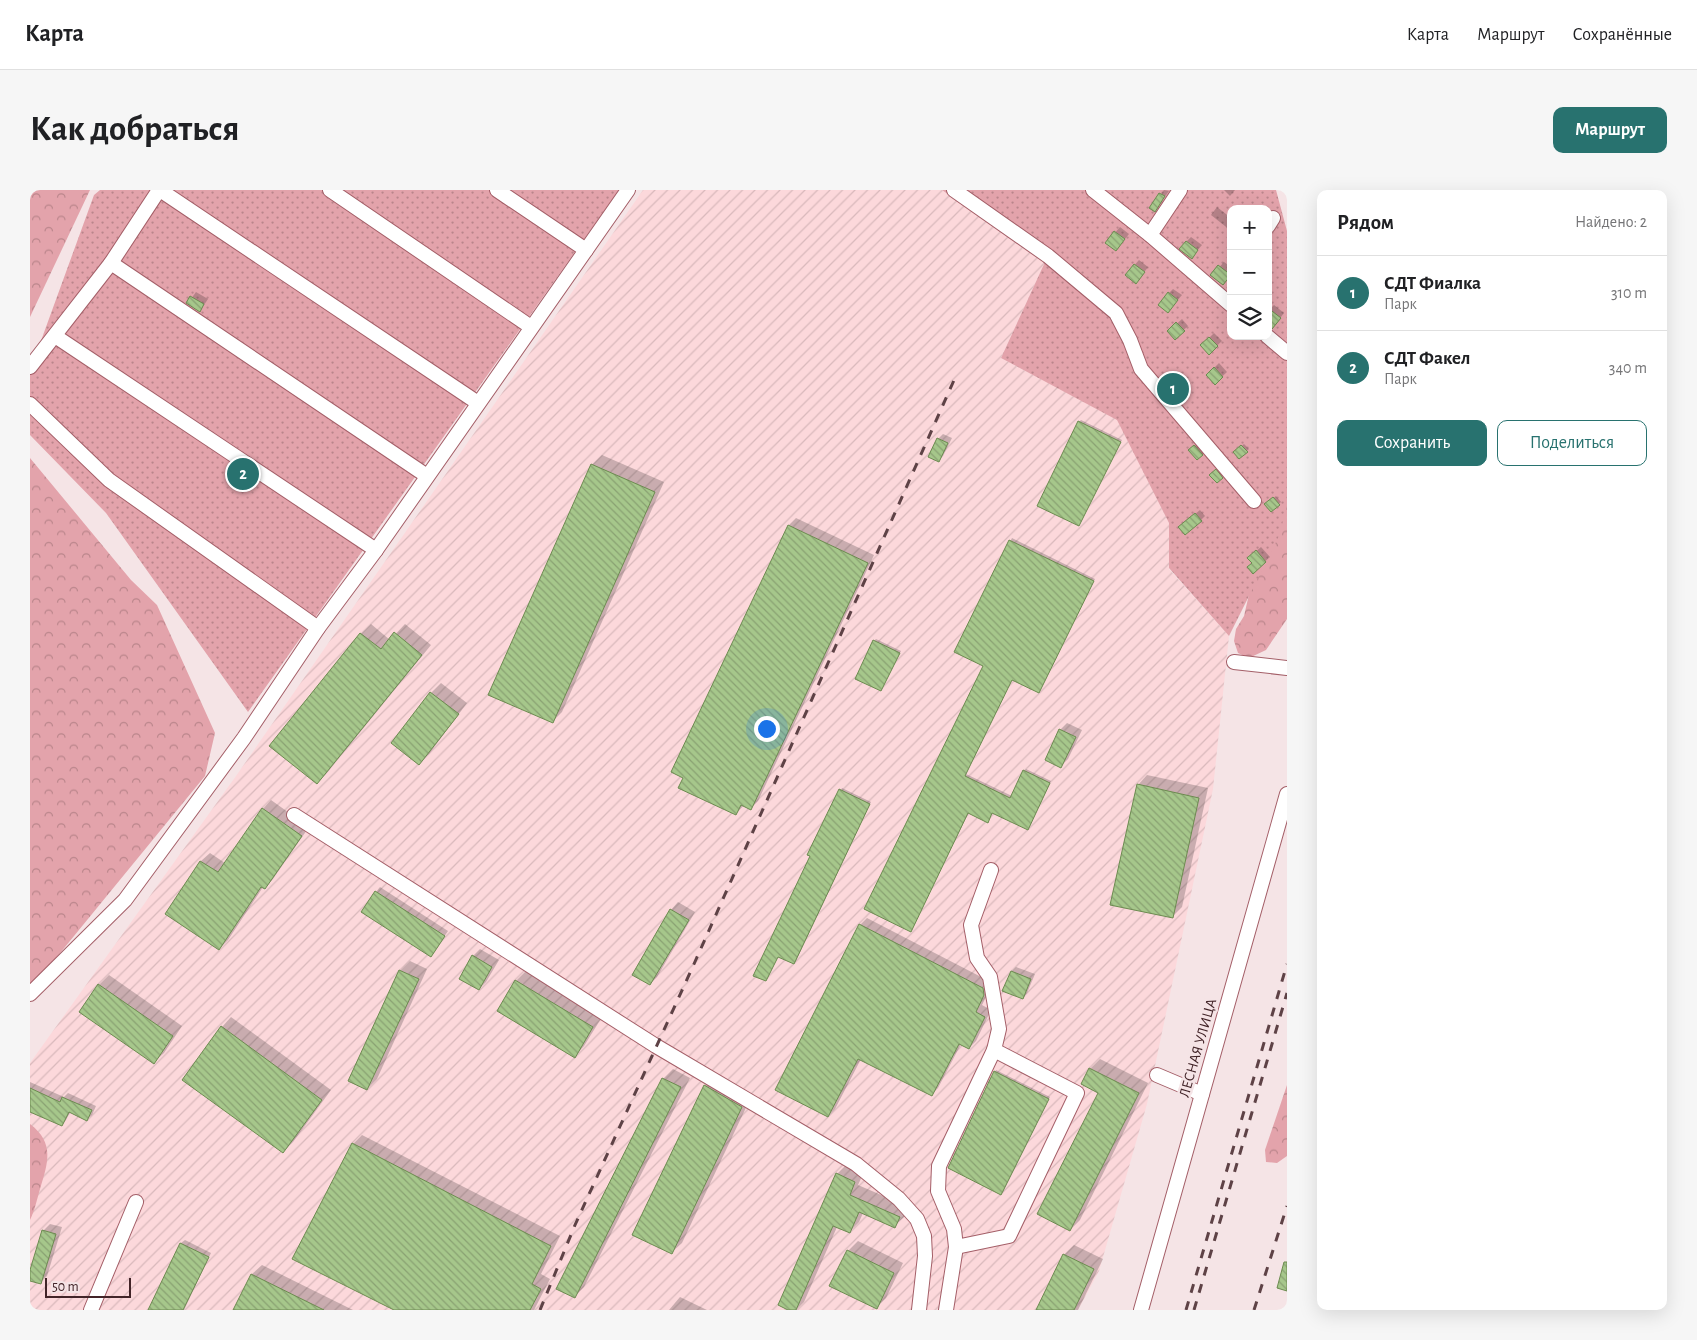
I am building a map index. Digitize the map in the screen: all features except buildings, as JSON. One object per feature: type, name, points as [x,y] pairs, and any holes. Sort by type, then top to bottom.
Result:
[{"type":"street","points":[[30,367],[111,263],[159,190],[478,403]]},
{"type":"street","points":[[330,190],[532,328]]},
{"type":"street","points":[[497,190],[586,250]]},
{"type":"street","points":[[30,994],[125,900],[244,738],[318,628],[376,550],[628,190]]},
{"type":"street","points":[[954,190],[1048,256],[1116,313],[1130,340],[1141,369],[1254,501]]},
{"type":"street","points":[[1094,190],[1227,296]]},
{"type":"street","points":[[1150,234],[1180,190]]},
{"type":"street","points":[[111,263],[427,476]]},
{"type":"street","points":[[55,336],[376,550]]},
{"type":"street","points":[[1272,340],[1287,353]]},
{"type":"street","points":[[30,404],[109,480],[318,628]]},
{"type":"street","points":[[1234,662],[1287,668]]},
{"type":"street","name":"ЛЕСНАЯ УЛИЦА","points":[[1141,1310],[1287,794]]},
{"type":"street","points":[[294,815],[656,1046],[856,1164],[899,1198],[918,1219],[924,1236],[925,1256],[919,1310]]},
{"type":"street","points":[[946,1310],[956,1247],[954,1229],[938,1190],[939,1166],[994,1050],[998,1029],[990,977],[977,958],[971,925],[991,870]]},
{"type":"street","points":[[956,1247],[1009,1236],[1077,1093],[994,1050]]},
{"type":"street","points":[[1157,1075],[1202,1094]]},
{"type":"street","points":[[91,1310],[136,1202]]},
{"type":"shaded area","points":[[643,190],[942,190],[1045,262],[1001,358],[1117,419],[1169,523],[1169,569],[1229,636],[1213,789],[1147,1104],[1099,1271],[1078,1310],[30,1310],[30,1063],[236,776]]},
{"type":"green space","points":[[30,190],[90,190],[30,317]]},
{"type":"green space","points":[[100,190],[619,190],[248,712],[106,513],[30,435],[30,371],[94,195]]},
{"type":"green space","points":[[942,190],[1276,190],[1287,231],[1287,506],[1279,536],[1229,636],[1169,568],[1169,523],[1117,420],[1001,358],[1045,262]]},
{"type":"green space","points":[[1231,340],[1236,340],[1287,379],[1287,619],[1266,650],[1249,658],[1238,653],[1234,641],[1236,629],[1244,616],[1253,577]]},
{"type":"green space","points":[[30,458],[131,580],[157,605],[215,733],[205,776],[47,969],[30,984]]},
{"type":"green space","points":[[1287,1085],[1287,1156],[1277,1163],[1266,1162],[1265,1150]]},
{"type":"green space","points":[[30,1124],[43,1139],[46,1146],[47,1162],[30,1220]]},
{"type":"railway","points":[[540,1310],[575,1225],[694,964],[955,378]]},
{"type":"railway","points":[[1186,1310],[1287,964]]},
{"type":"railway","points":[[1194,1310],[1287,993]]},
{"type":"railway","points":[[1254,1310],[1287,1206]]},
{"type":"place","name":"СДТ Фиалка","points":[[1173,389]]},
{"type":"place","name":"СДТ Факел","points":[[243,474]]}]
